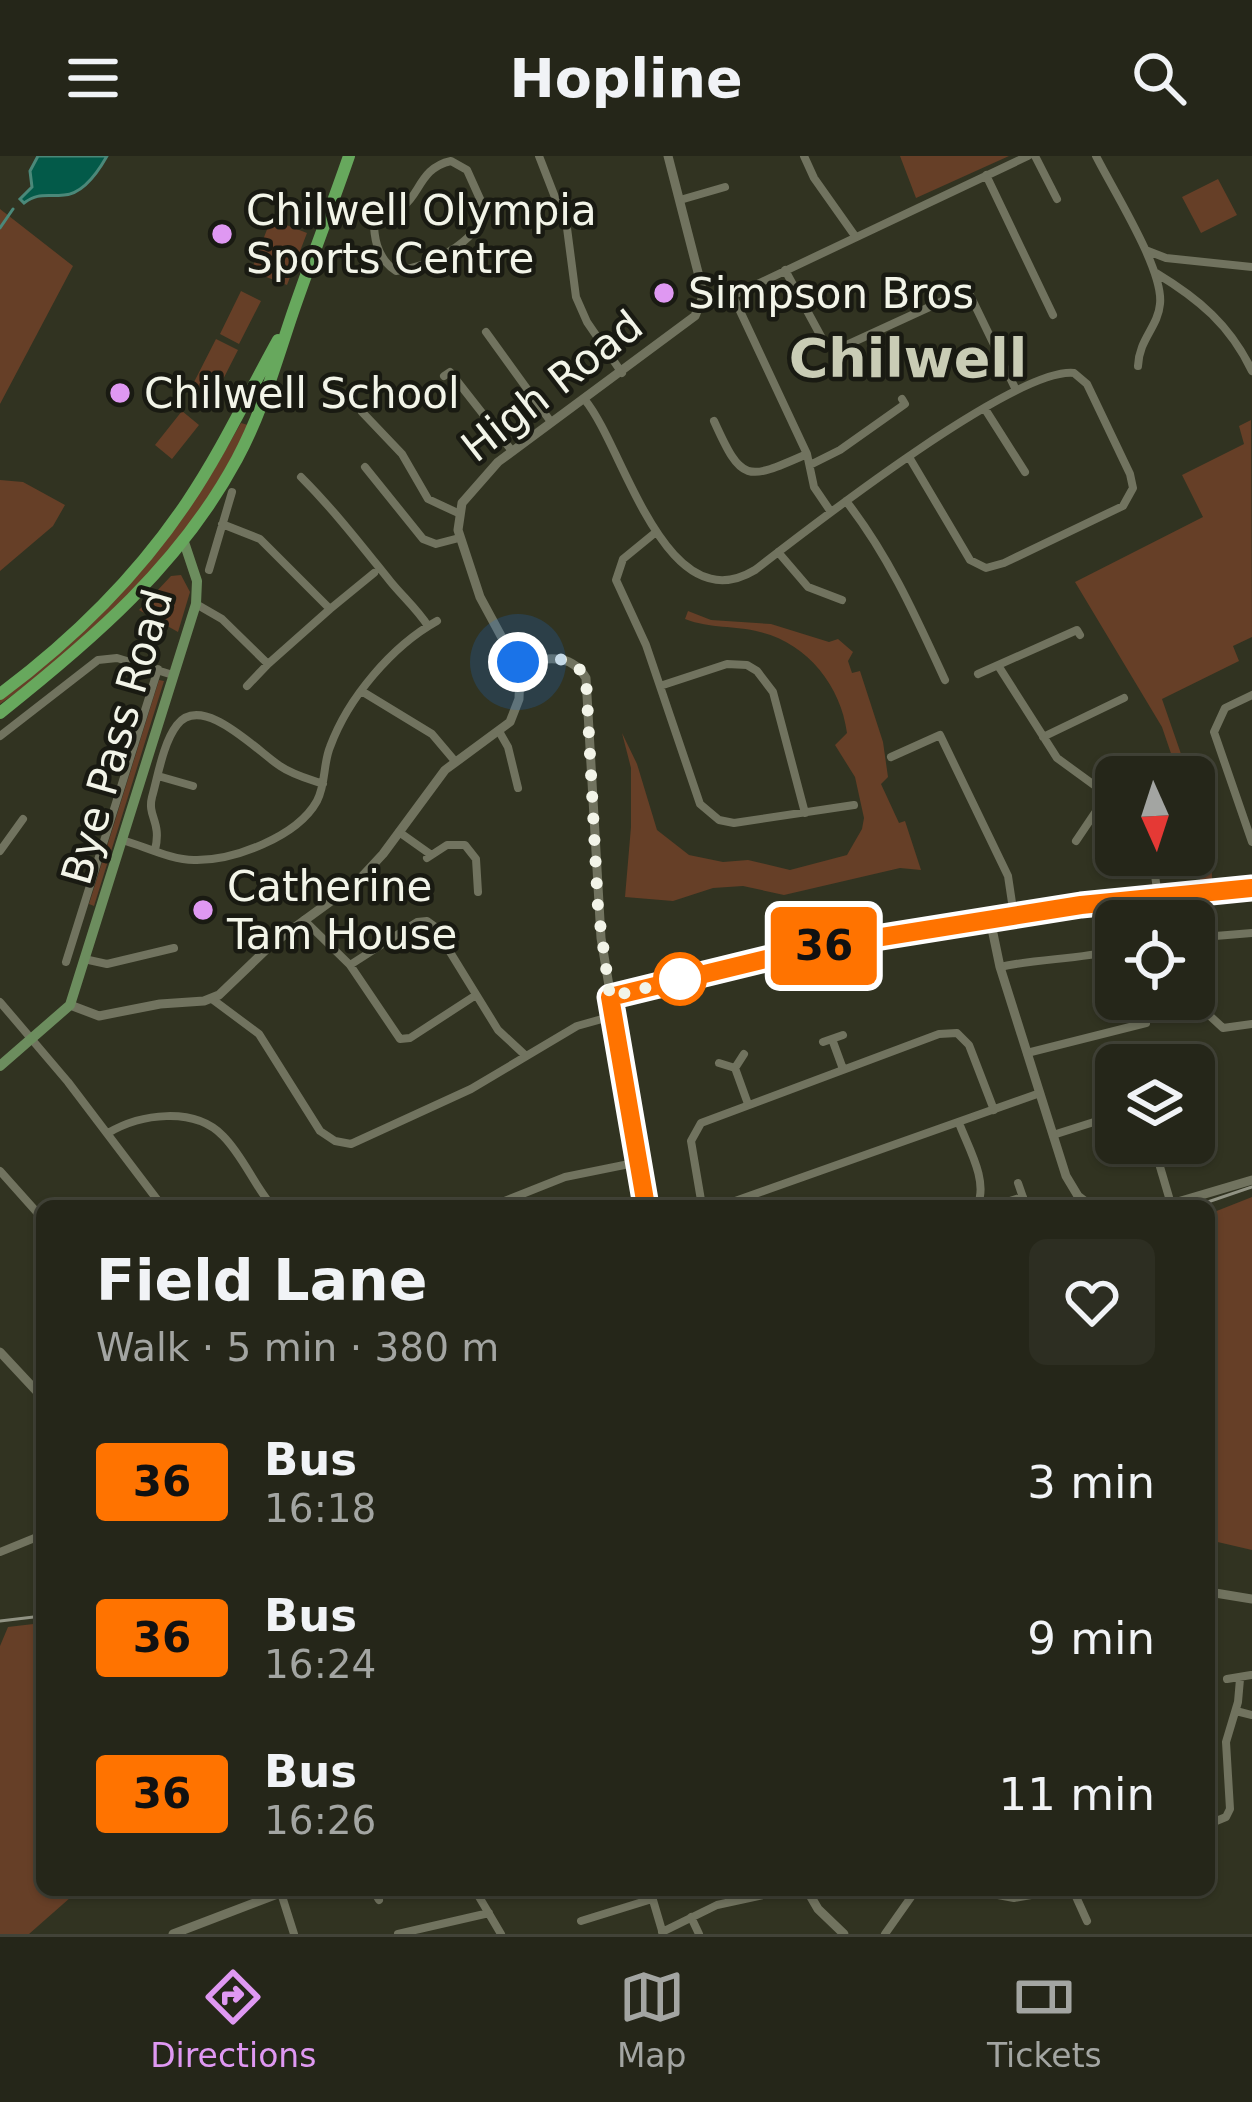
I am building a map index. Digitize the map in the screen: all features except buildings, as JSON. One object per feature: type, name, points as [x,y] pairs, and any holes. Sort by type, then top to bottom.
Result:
[{"type":"main road","name":"Bye Pass Road","points":[[163,568],[238,458],[264,400],[349,156]]},
{"type":"main road","name":"Bye Pass Road","points":[[0,694],[58,647],[153,547],[230,431],[292,315]]},
{"type":"main road","name":"Bye Pass Road","points":[[70,1005],[196,604],[196,577],[184,542]]},
{"type":"main road","name":"Bye Pass Road","points":[[163,568],[178,567],[196,577]]},
{"type":"main road","points":[[0,713],[96,637],[163,568]]},
{"type":"main road","points":[[0,1066],[70,1005]]},
{"type":"street","points":[[539,156],[567,227],[579,306],[622,373]]},
{"type":"street","points":[[668,156],[701,284],[700,306],[732,296],[1032,156],[1057,199]]},
{"type":"street","points":[[804,156],[854,236]]},
{"type":"street","points":[[1096,156],[1155,272],[1160,308],[1144,336],[1138,366]]},
{"type":"street","points":[[334,200],[374,213],[392,213],[405,207],[428,171],[446,161],[458,163],[470,175],[485,210],[481,223],[463,241],[416,266],[393,270],[374,237],[374,213]]},
{"type":"street","points":[[986,175],[1053,315]]},
{"type":"street","points":[[680,200],[725,188]]},
{"type":"street","points":[[463,241],[470,256]]},
{"type":"street","points":[[1148,251],[1252,271]]},
{"type":"street","points":[[785,270],[824,342],[835,349],[960,293],[970,295],[1016,390]]},
{"type":"street","points":[[1155,272],[1222,321],[1252,370]]},
{"type":"street","points":[[732,296],[806,454],[817,493],[831,512]]},
{"type":"street","name":"High Road","points":[[518,662],[489,616],[459,538],[458,513],[474,485],[512,451],[691,320],[700,306]]},
{"type":"street","points":[[486,332],[551,422]]},
{"type":"street","points":[[444,376],[450,372],[512,451]]},
{"type":"street","points":[[585,400],[656,532],[689,568],[719,580],[748,575],[909,457],[1016,390],[1064,372],[1083,379],[1132,479],[1132,492],[1123,506],[986,568],[970,560],[909,457]]},
{"type":"street","points":[[810,466],[904,404],[902,399]]},
{"type":"street","points":[[985,409],[1025,472]]},
{"type":"street","points":[[362,412],[374,417],[428,499],[458,513]]},
{"type":"street","points":[[714,421],[732,460],[746,471],[766,472],[806,454]]},
{"type":"street","points":[[365,467],[423,539],[436,544],[459,538]]},
{"type":"street","points":[[122,839],[197,860],[251,848],[303,818],[316,804],[333,738],[363,692],[390,652],[433,624],[362,554],[344,521],[301,477]]},
{"type":"street","points":[[367,490],[376,483]]},
{"type":"street","name":"Bye Pass Road","points":[[209,570],[232,492]]},
{"type":"street","points":[[845,501],[883,553],[945,680]]},
{"type":"street","points":[[222,524],[260,539],[330,609]]},
{"type":"street","points":[[656,532],[623,559],[616,580],[697,799],[709,814],[734,823],[854,805]]},
{"type":"street","points":[[778,552],[808,587],[842,601]]},
{"type":"street","points":[[247,686],[374,573]]},
{"type":"street","points":[[196,604],[230,625],[268,664]]},
{"type":"street","points":[[979,674],[1077,630],[1080,634]]},
{"type":"street","points":[[914,644],[926,639]]},
{"type":"street","points":[[0,736],[98,659],[117,658],[173,675]]},
{"type":"street","points":[[70,1005],[99,1016],[212,999],[304,920],[357,883],[454,760],[500,733],[520,699],[518,662],[561,658],[573,662],[586,678],[598,908],[645,1200]]},
{"type":"street","points":[[659,686],[723,665],[740,663],[758,670],[773,692],[805,813]]},
{"type":"street","points":[[1000,667],[1061,761],[1095,786]]},
{"type":"street","name":"Bye Pass Road","points":[[65,954],[158,669]]},
{"type":"street","points":[[363,692],[432,734],[454,760]]},
{"type":"street","points":[[1252,695],[1222,712],[1214,732],[1252,842]]},
{"type":"street","points":[[1043,737],[1124,698]]},
{"type":"street","points":[[1104,707],[1109,718]]},
{"type":"street","points":[[155,850],[160,828],[150,807],[158,776],[177,724],[199,715],[217,720],[282,768],[323,784]]},
{"type":"street","points":[[500,733],[518,788]]},
{"type":"street","points":[[891,758],[940,735],[1008,876],[1014,916]]},
{"type":"street","points":[[158,776],[193,786]]},
{"type":"street","points":[[0,851],[22,818]]},
{"type":"street","points":[[1072,826],[1079,837],[1095,818]]},
{"type":"street","points":[[399,832],[428,856],[452,844],[465,845],[476,859],[482,886]]},
{"type":"street","points":[[1156,876],[1158,896]]},
{"type":"street","points":[[610,997],[807,949],[990,919],[1252,888]]},
{"type":"street","points":[[1199,893],[1200,900]]},
{"type":"street","name":"Bye Pass Road","points":[[82,912],[98,916]]},
{"type":"street","points":[[990,919],[1000,967],[1053,1135],[1070,1185],[1085,1200]]},
{"type":"street","points":[[304,920],[350,965],[400,1039],[410,1038],[476,995]]},
{"type":"street","points":[[350,965],[417,922],[428,921],[498,1030],[526,1056]]},
{"type":"street","points":[[1215,936],[1252,933]]},
{"type":"street","points":[[84,959],[107,964],[165,946]]},
{"type":"street","points":[[1000,967],[1095,955]]},
{"type":"street","points":[[212,999],[259,1034],[314,1124],[342,1143],[364,1140],[471,1089],[577,1026],[613,1016]]},
{"type":"street","points":[[0,1002],[157,1200]]},
{"type":"street","points":[[1215,1020],[1223,1028],[1252,1024]]},
{"type":"street","points":[[1027,1053],[1146,1023]]},
{"type":"street","points":[[701,1200],[691,1147],[695,1131],[705,1120],[939,1034],[957,1033],[969,1045],[994,1110]]},
{"type":"street","points":[[843,1034],[828,1040],[843,1069]]},
{"type":"street","points":[[735,1068],[744,1054]]},
{"type":"street","points":[[719,1064],[735,1068]]},
{"type":"street","points":[[735,1068],[748,1105]]},
{"type":"street","points":[[752,1200],[1040,1093]]},
{"type":"street","points":[[108,1133],[129,1121],[163,1116],[208,1126],[223,1136],[268,1200]]},
{"type":"street","points":[[959,1122],[981,1184],[979,1200]]},
{"type":"street","points":[[1053,1135],[1094,1122]]},
{"type":"street","points":[[507,1200],[565,1177],[639,1162]]},
{"type":"street","points":[[1159,1164],[1167,1200]]},
{"type":"street","points":[[0,1171],[36,1211]]},
{"type":"street","points":[[1185,1200],[1252,1180]]},
{"type":"street","points":[[1018,1183],[1024,1200]]},
{"type":"street","points":[[0,1352],[36,1390]]},
{"type":"street","points":[[0,1552],[36,1537]]},
{"type":"street","points":[[1215,1593],[1252,1599]]},
{"type":"street","points":[[1227,1679],[1251,1675]]},
{"type":"street","points":[[1215,1822],[1226,1817],[1231,1803],[1226,1742],[1240,1679]]},
{"type":"street","points":[[1236,1711],[1252,1715]]},
{"type":"street","points":[[173,1934],[271,1896]]},
{"type":"street","points":[[285,1896],[294,1934]]},
{"type":"street","points":[[377,1896],[379,1900]]},
{"type":"street","points":[[479,1896],[501,1934]]},
{"type":"street","points":[[581,1921],[646,1896]]},
{"type":"street","points":[[652,1896],[663,1933],[727,1902],[756,1896]]},
{"type":"street","points":[[810,1896],[844,1934]]},
{"type":"street","points":[[885,1934],[912,1896]]},
{"type":"street","points":[[1076,1896],[1088,1920]]},
{"type":"street","points":[[398,1934],[489,1913]]},
{"type":"street","points":[[692,1917],[699,1934]]},
{"type":"shaded area","points":[[900,156],[1009,156],[916,198]]},
{"type":"shaded area","points":[[1218,179],[1237,215],[1201,233],[1182,197]]},
{"type":"shaded area","points":[[0,209],[73,266],[0,404]]},
{"type":"shaded area","points":[[271,219],[307,233],[287,285],[251,271]]},
{"type":"shaded area","points":[[241,291],[261,301],[239,344],[220,334]]},
{"type":"shaded area","points":[[216,339],[238,350],[214,397],[192,386]]},
{"type":"shaded area","points":[[182,411],[199,425],[172,459],[155,445]]},
{"type":"shaded area","points":[[1251,420],[1252,637],[1233,646],[1239,661],[1162,699],[1182,756],[1172,756],[1162,727],[1075,582],[1203,517],[1182,475],[1244,444],[1239,426]]},
{"type":"shaded area","points":[[241,423],[248,425],[226,467],[174,545],[75,647],[0,704],[50,661],[212,473]]},
{"type":"shaded area","points":[[0,480],[23,482],[65,505],[53,526],[0,571]]},
{"type":"shaded area","points":[[181,575],[190,592],[178,632],[139,610],[171,576]]},
{"type":"shaded area","points":[[688,611],[711,620],[771,624],[829,642],[838,639],[853,652],[848,661],[852,673],[860,671],[883,742],[888,777],[881,784],[899,823],[905,821],[921,870],[900,868],[784,895],[743,886],[713,888],[673,901],[625,897],[631,768],[622,733],[657,830],[689,855],[723,862],[748,860],[790,870],[847,855],[862,829],[855,777],[835,745],[847,733],[843,716],[819,669],[777,638],[685,619]]},
{"type":"shaded area","points":[[159,680],[164,681],[94,906],[89,904]]},
{"type":"shaded area","points":[[1252,1197],[1252,1550],[1215,1541],[1215,1212]]},
{"type":"shaded area","points":[[36,1624],[36,1896],[72,1896],[29,1934],[0,1934],[0,1646],[8,1627]]},
{"type":"water","points":[[38,156],[107,156],[77,191],[24,203],[20,199],[32,187],[30,171]]},
{"type":"waterway","points":[[0,228],[13,209]]},
{"type":"tram line","points":[[1214,1200],[1252,1187]]},
{"type":"tram line","points":[[0,1621],[36,1617]]},
{"type":"bus line","name":"36","points":[[645,1200],[610,997],[807,949],[1081,905],[1252,888]]},
{"type":"place","name":"Chilwell Olympia Sports Centre","points":[[222,234]]},
{"type":"place","name":"Simpson Bros","points":[[664,293]]},
{"type":"place","name":"Chilwell School","points":[[120,393]]},
{"type":"place","name":"Catherine Tam House","points":[[203,910]]},
{"type":"district","name":"Chilwell","points":[[908,358]]},
{"type":"route","points":[[518,662],[561,658],[573,662],[586,678],[598,908],[610,997],[680,979]]}]
